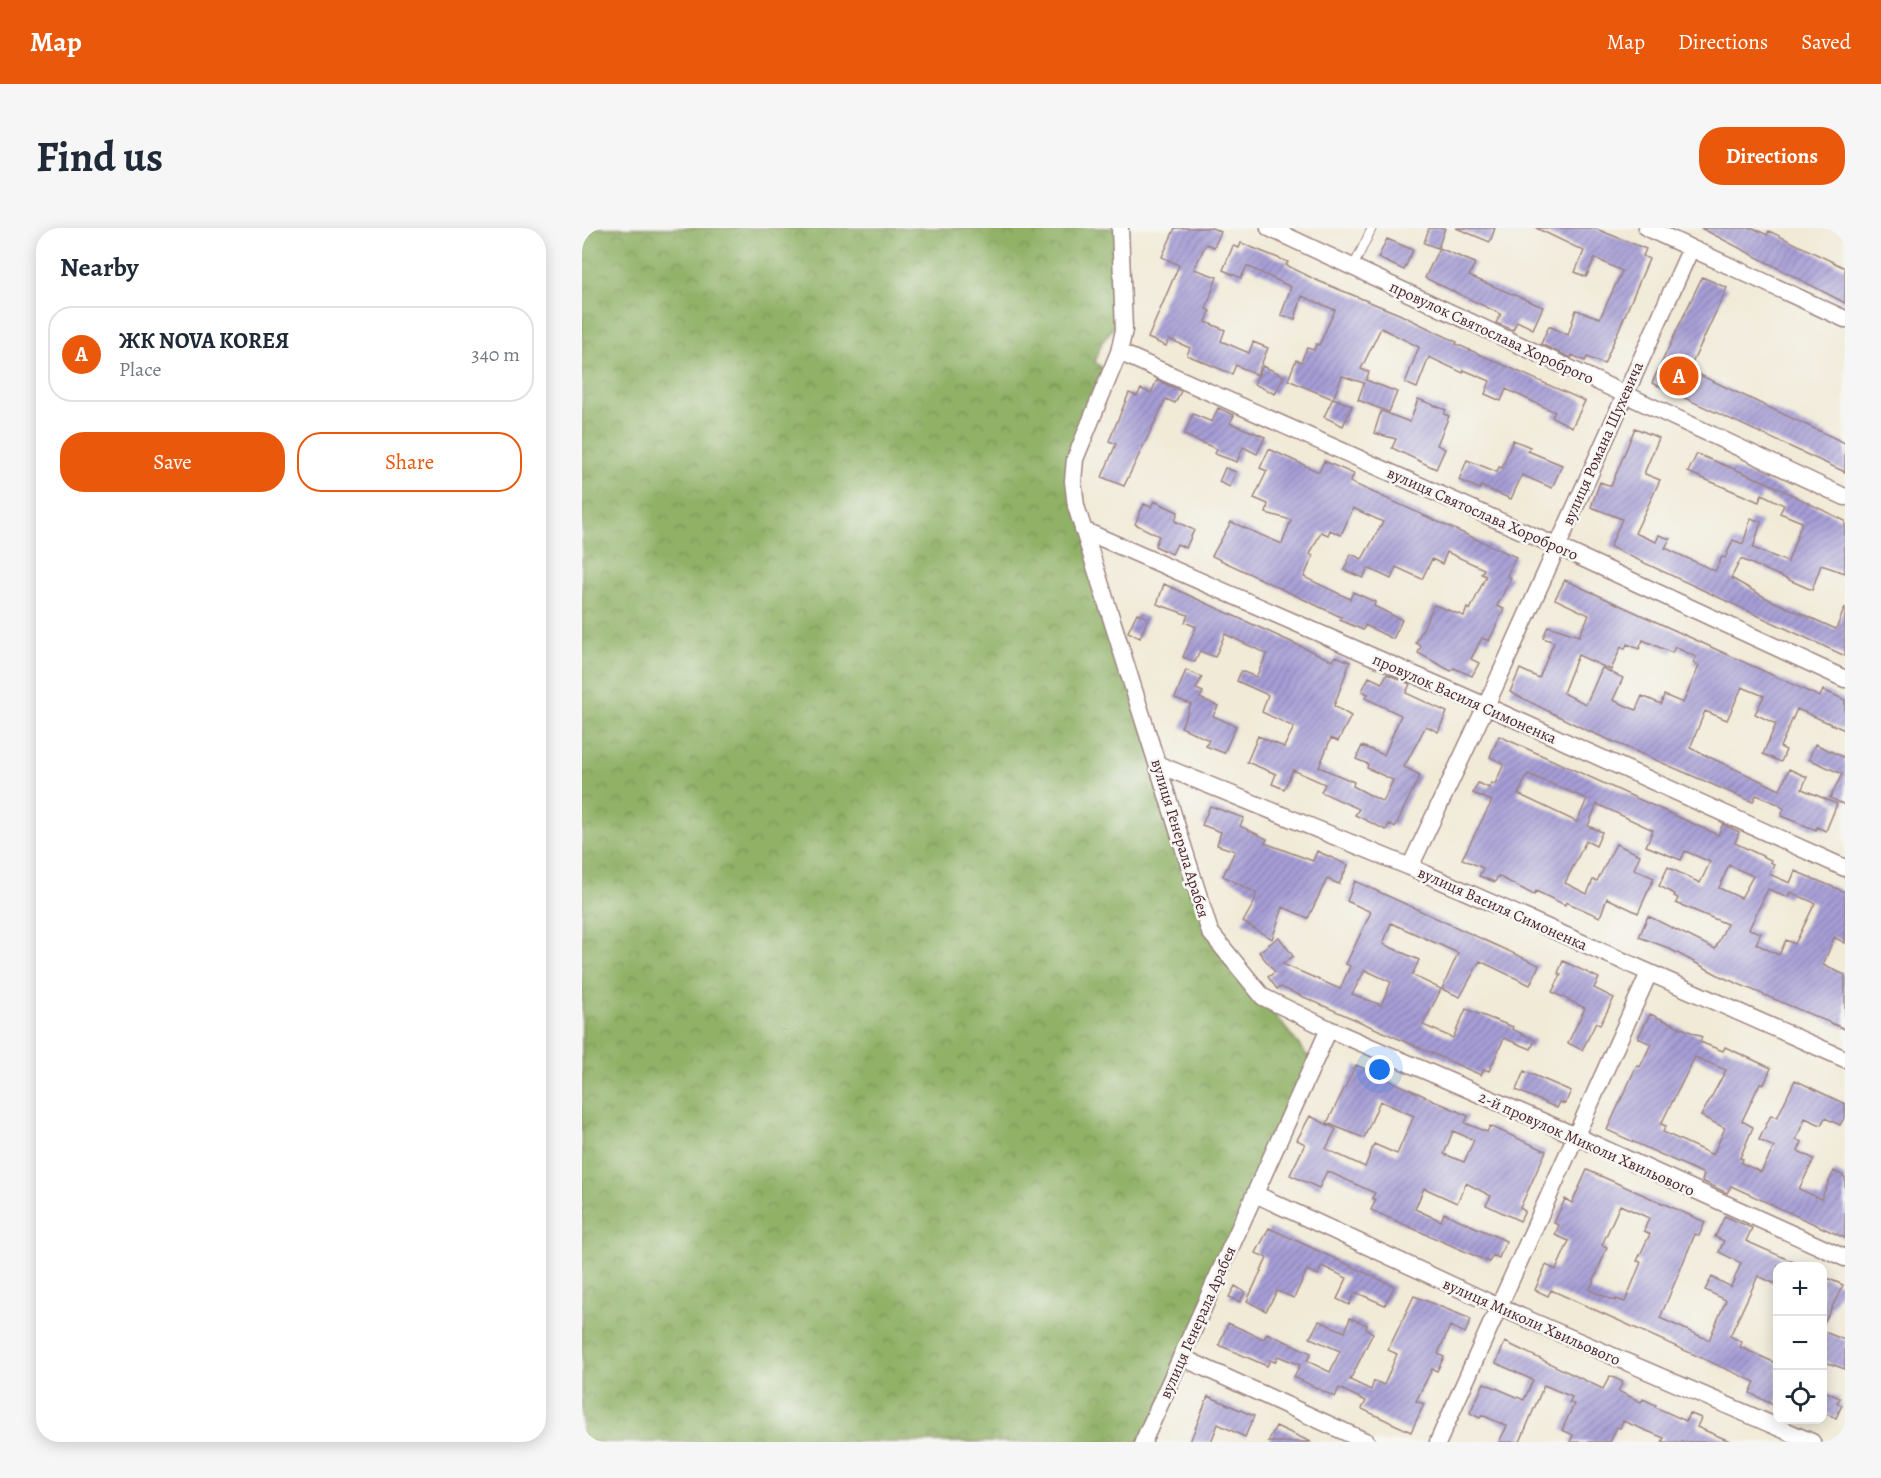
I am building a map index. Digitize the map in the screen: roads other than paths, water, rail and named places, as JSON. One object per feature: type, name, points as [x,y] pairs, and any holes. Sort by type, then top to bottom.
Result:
[{"type":"street","name":"вулиця Генерала Арабея","points":[[1120,228],[1124,330],[1119,352],[1075,459],[1073,481],[1076,506],[1210,932],[1263,997],[1329,1029],[1143,1442]]},
{"type":"street","name":"провулок Святослава Хороброго","points":[[1269,228],[1845,497]]},
{"type":"street","points":[[1647,228],[1845,319]]},
{"type":"street","name":"вулиця Романа Шухевича","points":[[1410,867],[1486,706],[1691,248]]},
{"type":"street","name":"вулиця Святослава Хороброго","points":[[1119,352],[1556,546],[1845,679]]},
{"type":"street","name":"провулок Василя Симоненка","points":[[1083,530],[1486,706],[1845,868]]},
{"type":"street","name":"вулиця Василя Симоненка","points":[[1157,764],[1410,867],[1845,1059]]},
{"type":"street","points":[[1438,1442],[1649,973]]},
{"type":"street","name":"2-й провулок Миколи Хвильового","points":[[1329,1029],[1575,1136],[1845,1258]]},
{"type":"street","name":"вулиця Миколи Хвильового","points":[[1255,1194],[1499,1308],[1812,1442]]},
{"type":"street","points":[[1181,1357],[1366,1442]]},
{"type":"lane","points":[[1353,267],[1372,228]]},
{"type":"place","name":"ЖК NOVA KOREЯ","points":[[1679,376]]}]
